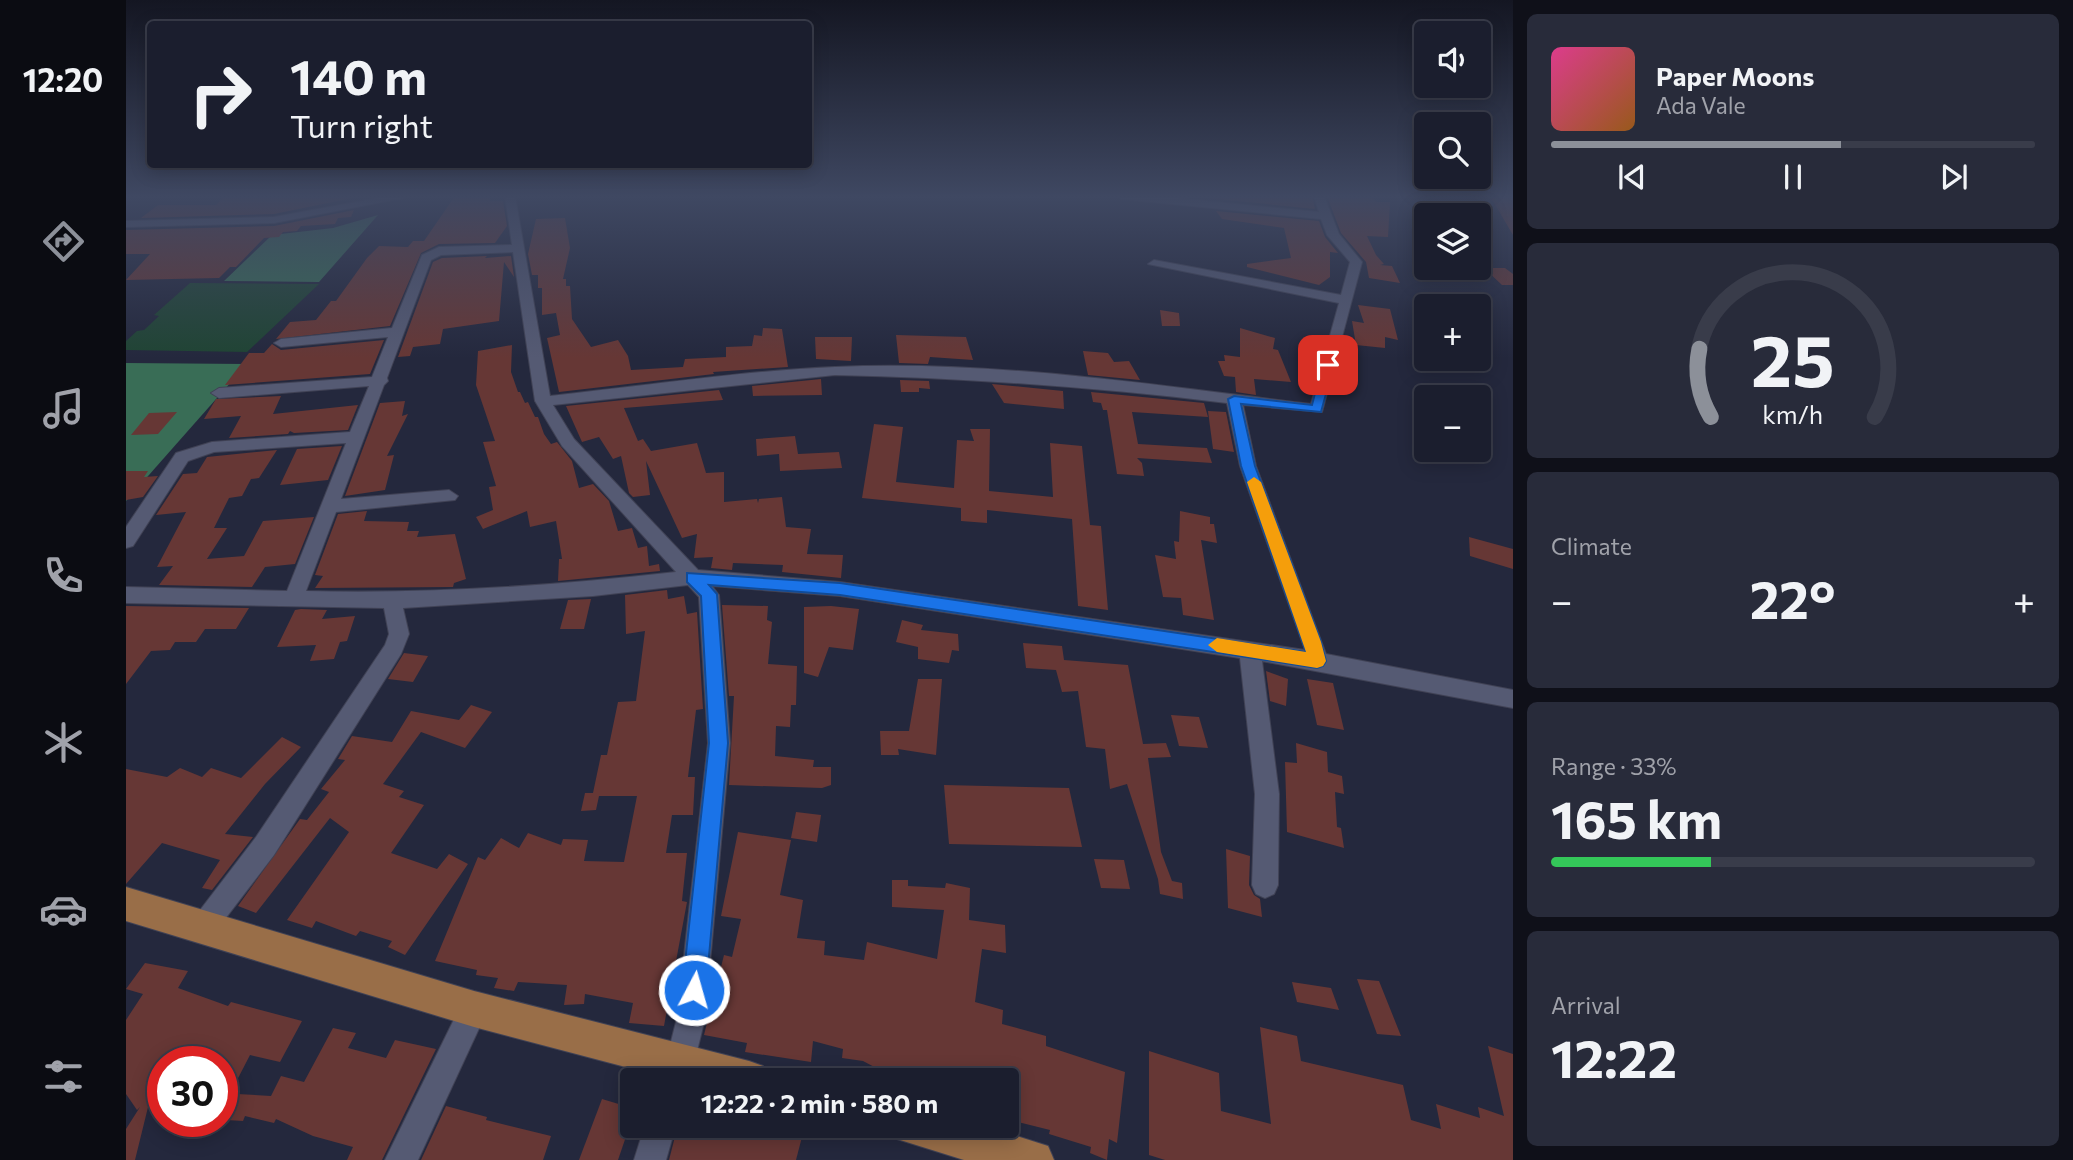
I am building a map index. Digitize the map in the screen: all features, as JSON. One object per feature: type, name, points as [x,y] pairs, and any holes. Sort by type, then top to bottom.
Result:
[{"type":"main road","points":[[126,904],[671,1068]]},
{"type":"main road","points":[[957,1138],[1034,1160]]},
{"type":"street","points":[[294,598],[430,255],[439,251],[462,250]]},
{"type":"street","points":[[519,250],[543,401],[568,442],[709,594],[719,743],[691,1018],[678,1068]]},
{"type":"street","points":[[543,401],[835,371],[957,373],[1102,383],[1317,409],[1356,262],[1346,250]]},
{"type":"street","points":[[1154,264],[1345,299]]},
{"type":"street","points":[[281,343],[398,332]]},
{"type":"street","points":[[219,393],[381,382]]},
{"type":"street","points":[[1234,399],[1248,466],[1313,642],[1317,661]]},
{"type":"street","points":[[126,541],[182,457],[190,452],[212,447],[359,437]]},
{"type":"street","points":[[331,506],[449,496]]},
{"type":"street","points":[[126,595],[391,601],[593,589],[693,577],[840,589],[1250,650],[1513,699]]},
{"type":"street","points":[[203,927],[265,846],[394,648],[399,634],[391,601]]},
{"type":"street","points":[[1250,650],[1267,794],[1265,885]]},
{"type":"street","points":[[401,1160],[474,1009]]},
{"type":"street","points":[[650,1160],[657,1138]]},
{"type":"green space","points":[[256,250],[347,250],[319,282],[224,281]]},
{"type":"green space","points":[[190,283],[319,284],[247,352],[126,350],[126,341],[137,331],[144,330],[159,316],[154,315]]},
{"type":"green space","points":[[126,363],[247,364],[126,501]]},
{"type":"building","points":[[126,250],[252,250],[236,267],[230,267],[219,278],[126,280],[150,254],[126,254]]},
{"type":"building","points":[[375,250],[427,250],[421,253],[390,326],[276,339],[290,322],[316,320],[331,301],[336,301]]},
{"type":"building","points":[[529,250],[570,250],[563,279],[566,279],[566,286],[570,286],[572,319],[591,347],[618,340],[628,356],[631,370],[683,367],[685,359],[726,357],[726,347],[752,346],[754,335],[762,336],[763,328],[782,329],[788,367],[713,372],[714,374],[559,392],[547,338],[560,335],[556,313],[542,315],[542,288],[538,288],[538,275],[532,275]]},
{"type":"building","points":[[1289,250],[1336,250],[1338,253],[1330,252],[1330,277],[1319,285],[1247,267],[1247,264],[1291,258]]},
{"type":"building","points":[[1356,250],[1374,250],[1384,264],[1380,265],[1392,266],[1400,283],[1369,278],[1366,262]]},
{"type":"building","points":[[487,256],[485,258],[511,256],[514,277],[504,262],[499,321],[443,329],[440,344],[413,347],[410,356],[398,357],[433,262],[442,258]]},
{"type":"building","points":[[1491,268],[1505,268],[1513,274],[1513,285],[1502,285],[1491,275]]},
{"type":"building","points":[[1358,305],[1390,309],[1398,340],[1385,337],[1385,348],[1356,345],[1352,321],[1364,323]]},
{"type":"building","points":[[1160,310],[1179,313],[1180,326],[1162,326]]},
{"type":"building","points":[[1240,328],[1275,338],[1273,349],[1278,350],[1291,382],[1254,379],[1256,395],[1236,392],[1235,377],[1224,376],[1218,361],[1225,361],[1224,355],[1240,357]]},
{"type":"building","points":[[896,335],[966,337],[973,360],[930,357],[928,364],[899,363]]},
{"type":"building","points":[[815,337],[852,337],[851,361],[816,359]]},
{"type":"building","points":[[384,340],[370,374],[225,385],[249,353],[264,353],[272,344],[281,350]]},
{"type":"building","points":[[512,345],[511,372],[518,392],[525,403],[528,402],[535,417],[538,417],[551,444],[557,442],[572,461],[579,488],[593,484],[609,501],[618,531],[632,528],[638,548],[647,546],[649,566],[659,564],[660,571],[558,581],[559,559],[562,559],[556,521],[530,527],[527,511],[483,529],[476,517],[493,510],[489,487],[496,486],[483,442],[495,441],[476,385],[478,351]]},
{"type":"building","points":[[1083,351],[1108,353],[1114,362],[1129,361],[1140,380],[1088,375]]},
{"type":"building","points":[[821,379],[822,395],[753,396],[752,386]]},
{"type":"building","points":[[900,380],[929,381],[930,389],[919,388],[919,392],[901,392]]},
{"type":"building","points":[[992,384],[1063,391],[1064,409],[1004,403]]},
{"type":"building","points":[[719,390],[723,400],[624,408],[638,441],[643,439],[651,451],[697,443],[706,473],[724,472],[724,502],[757,499],[758,503],[759,499],[782,497],[786,527],[811,529],[807,554],[843,555],[841,578],[782,572],[783,565],[733,563],[732,570],[711,568],[713,557],[694,558],[697,534],[682,538],[646,461],[650,495],[633,497],[629,493],[621,456],[613,459],[599,437],[582,442],[566,406]]},
{"type":"building","points":[[1091,392],[1204,403],[1208,417],[1132,412],[1138,444],[1207,448],[1212,463],[1137,458],[1142,463],[1144,476],[1117,474],[1107,410],[1103,410],[1101,403],[1093,402]]},
{"type":"building","points":[[281,396],[273,414],[358,405],[348,430],[290,431],[288,434],[229,438],[241,416],[204,419],[216,399]]},
{"type":"building","points":[[405,401],[402,416],[408,414],[387,456],[394,455],[385,490],[345,496],[380,403]]},
{"type":"building","points":[[1208,411],[1226,412],[1234,452],[1213,449]]},
{"type":"building","points":[[177,412],[158,434],[131,435],[149,413]]},
{"type":"building","points":[[874,424],[903,427],[896,482],[954,488],[957,440],[974,441],[970,429],[990,429],[989,491],[1053,497],[1050,443],[1082,446],[1090,525],[1101,526],[1108,610],[1078,606],[1072,519],[987,510],[987,523],[961,521],[961,508],[862,498]]},
{"type":"building","points":[[795,436],[798,454],[839,452],[842,468],[780,471],[779,454],[757,456],[756,439]]},
{"type":"building","points":[[342,446],[328,480],[280,485],[297,449]]},
{"type":"building","points":[[277,450],[259,478],[251,479],[242,496],[229,498],[214,528],[227,528],[207,559],[244,556],[263,521],[314,517],[295,564],[265,567],[252,587],[159,585],[173,566],[157,567],[186,512],[156,515],[183,474],[197,473],[207,457]]},
{"type":"building","points":[[126,471],[148,471],[144,477],[158,476],[143,497],[126,500]]},
{"type":"building","points":[[367,511],[364,521],[409,522],[407,531],[419,531],[417,537],[455,534],[466,579],[454,583],[453,587],[315,588],[323,576],[315,575],[338,514]]},
{"type":"building","points":[[1180,511],[1210,517],[1210,524],[1214,524],[1217,543],[1201,540],[1214,620],[1183,615],[1181,598],[1163,597],[1155,555],[1176,559],[1174,541],[1179,542]]},
{"type":"building","points":[[1469,537],[1513,549],[1513,569],[1470,556]]},
{"type":"building","points":[[667,590],[668,599],[684,596],[687,614],[697,612],[703,709],[696,710],[688,777],[695,777],[693,815],[672,815],[666,853],[687,853],[682,901],[687,902],[664,1026],[629,1023],[633,1003],[585,994],[584,1004],[564,1005],[567,985],[518,982],[514,991],[494,988],[498,978],[476,975],[477,970],[435,961],[478,857],[485,860],[501,838],[519,848],[528,833],[561,845],[563,839],[588,840],[584,861],[624,862],[637,796],[599,796],[596,810],[581,811],[585,793],[593,793],[601,755],[607,755],[618,702],[636,701],[645,631],[626,634],[625,595]]},
{"type":"building","points":[[591,599],[584,629],[560,629],[568,600]]},
{"type":"building","points":[[722,605],[768,606],[767,620],[772,622],[768,664],[797,666],[796,705],[791,705],[790,727],[776,726],[775,756],[814,760],[813,767],[831,767],[831,785],[822,788],[729,785],[734,696],[729,696]]},
{"type":"building","points":[[126,606],[249,608],[236,629],[205,629],[196,642],[175,642],[170,650],[151,651],[126,684]]},
{"type":"building","points":[[804,607],[859,609],[853,650],[829,647],[818,677],[804,673]]},
{"type":"building","points":[[295,610],[327,610],[322,619],[355,616],[347,641],[340,642],[334,659],[310,661],[316,645],[277,647]]},
{"type":"building","points":[[902,620],[923,625],[921,630],[958,634],[959,651],[952,650],[949,663],[918,659],[918,647],[896,642]]},
{"type":"building","points":[[1023,643],[1062,646],[1064,660],[1128,665],[1143,744],[1166,743],[1171,757],[1148,758],[1161,852],[1172,881],[1182,883],[1183,899],[1160,894],[1158,879],[1127,784],[1110,789],[1105,749],[1086,747],[1078,691],[1062,692],[1056,670],[1026,668]]},
{"type":"building","points":[[404,653],[428,656],[413,682],[388,679]]},
{"type":"building","points":[[1266,671],[1288,679],[1286,706],[1270,701]]},
{"type":"building","points":[[918,679],[942,679],[936,755],[898,749],[899,755],[881,755],[880,731],[909,731]]},
{"type":"building","points":[[1307,679],[1333,683],[1344,730],[1317,725]]},
{"type":"building","points":[[471,705],[492,712],[465,748],[421,732],[383,784],[404,791],[399,797],[424,805],[391,853],[437,869],[449,854],[468,864],[405,955],[388,947],[392,941],[360,931],[356,936],[316,921],[312,928],[287,920],[349,832],[330,818],[256,913],[238,906],[300,819],[307,820],[329,792],[321,789],[345,760],[338,759],[352,736],[392,742],[411,711],[459,720]]},
{"type":"building","points":[[1171,715],[1199,717],[1208,748],[1179,746]]},
{"type":"building","points":[[282,737],[301,747],[265,784],[225,834],[253,837],[212,890],[202,888],[220,860],[162,843],[126,884],[126,769],[167,777],[180,768],[202,777],[211,768],[241,778]]},
{"type":"building","points":[[1296,743],[1327,752],[1328,772],[1342,776],[1344,794],[1335,792],[1337,827],[1341,828],[1344,848],[1287,832],[1285,762],[1297,763]]},
{"type":"building","points":[[944,785],[1069,788],[1082,847],[949,844]]},
{"type":"building","points":[[796,812],[821,815],[817,842],[791,838]]},
{"type":"building","points":[[738,832],[791,840],[780,895],[803,900],[797,938],[825,941],[824,955],[864,960],[867,942],[937,959],[944,910],[892,907],[892,880],[908,880],[908,886],[945,888],[946,883],[970,888],[969,920],[1005,925],[1006,953],[982,949],[975,1002],[1003,1010],[1002,1024],[1046,1036],[1046,1046],[1125,1072],[1117,1143],[1109,1139],[1107,1160],[1090,1153],[1091,1147],[1049,1134],[1050,1130],[1019,1122],[1019,1068],[876,1068],[863,1061],[842,1058],[843,1049],[813,1041],[811,1062],[745,1052],[747,1043],[704,1035],[724,955],[732,957],[741,919],[721,916]]},
{"type":"building","points":[[1226,849],[1250,856],[1249,885],[1254,895],[1260,899],[1262,917],[1228,908]]},
{"type":"building","points":[[1094,859],[1124,860],[1130,889],[1101,888]]},
{"type":"building","points":[[145,963],[188,971],[178,988],[228,1006],[231,1002],[302,1021],[280,1062],[250,1055],[238,1078],[238,1046],[147,1046],[147,1111],[135,1160],[126,1160],[126,1129],[140,1107],[137,1110],[126,1094],[126,1020],[143,994],[126,989]]},
{"type":"building","points":[[1357,979],[1379,981],[1401,1036],[1377,1034]]},
{"type":"building","points":[[1292,982],[1331,988],[1339,1010],[1297,1002]]},
{"type":"building","points":[[1260,1027],[1297,1036],[1301,1061],[1403,1085],[1411,1120],[1441,1129],[1436,1104],[1480,1118],[1478,1107],[1504,1116],[1488,1046],[1513,1054],[1513,1160],[1165,1160],[1149,1155],[1149,1051],[1219,1073],[1221,1111],[1271,1124]]},
{"type":"building","points":[[333,1028],[356,1033],[348,1048],[386,1058],[395,1040],[436,1049],[382,1160],[347,1160],[353,1147],[313,1136],[276,1119],[274,1123],[245,1116],[243,1121],[238,1121],[238,1094],[271,1096],[281,1076],[304,1082]]},
{"type":"building","points":[[602,1099],[620,1104],[620,1138],[626,1138],[618,1160],[579,1160]]},
{"type":"building","points":[[446,1106],[487,1117],[486,1120],[551,1136],[543,1160],[421,1160]]},
{"type":"building","points":[[675,1138],[802,1138],[796,1160],[669,1160]]},
{"type":"slow traffic","points":[[1217,645],[1317,661],[1313,642],[1254,482]]},
{"type":"route","points":[[694,990],[719,743],[709,594],[693,577],[840,589],[1317,661],[1313,642],[1248,466],[1234,399],[1317,409],[1328,365]]}]
